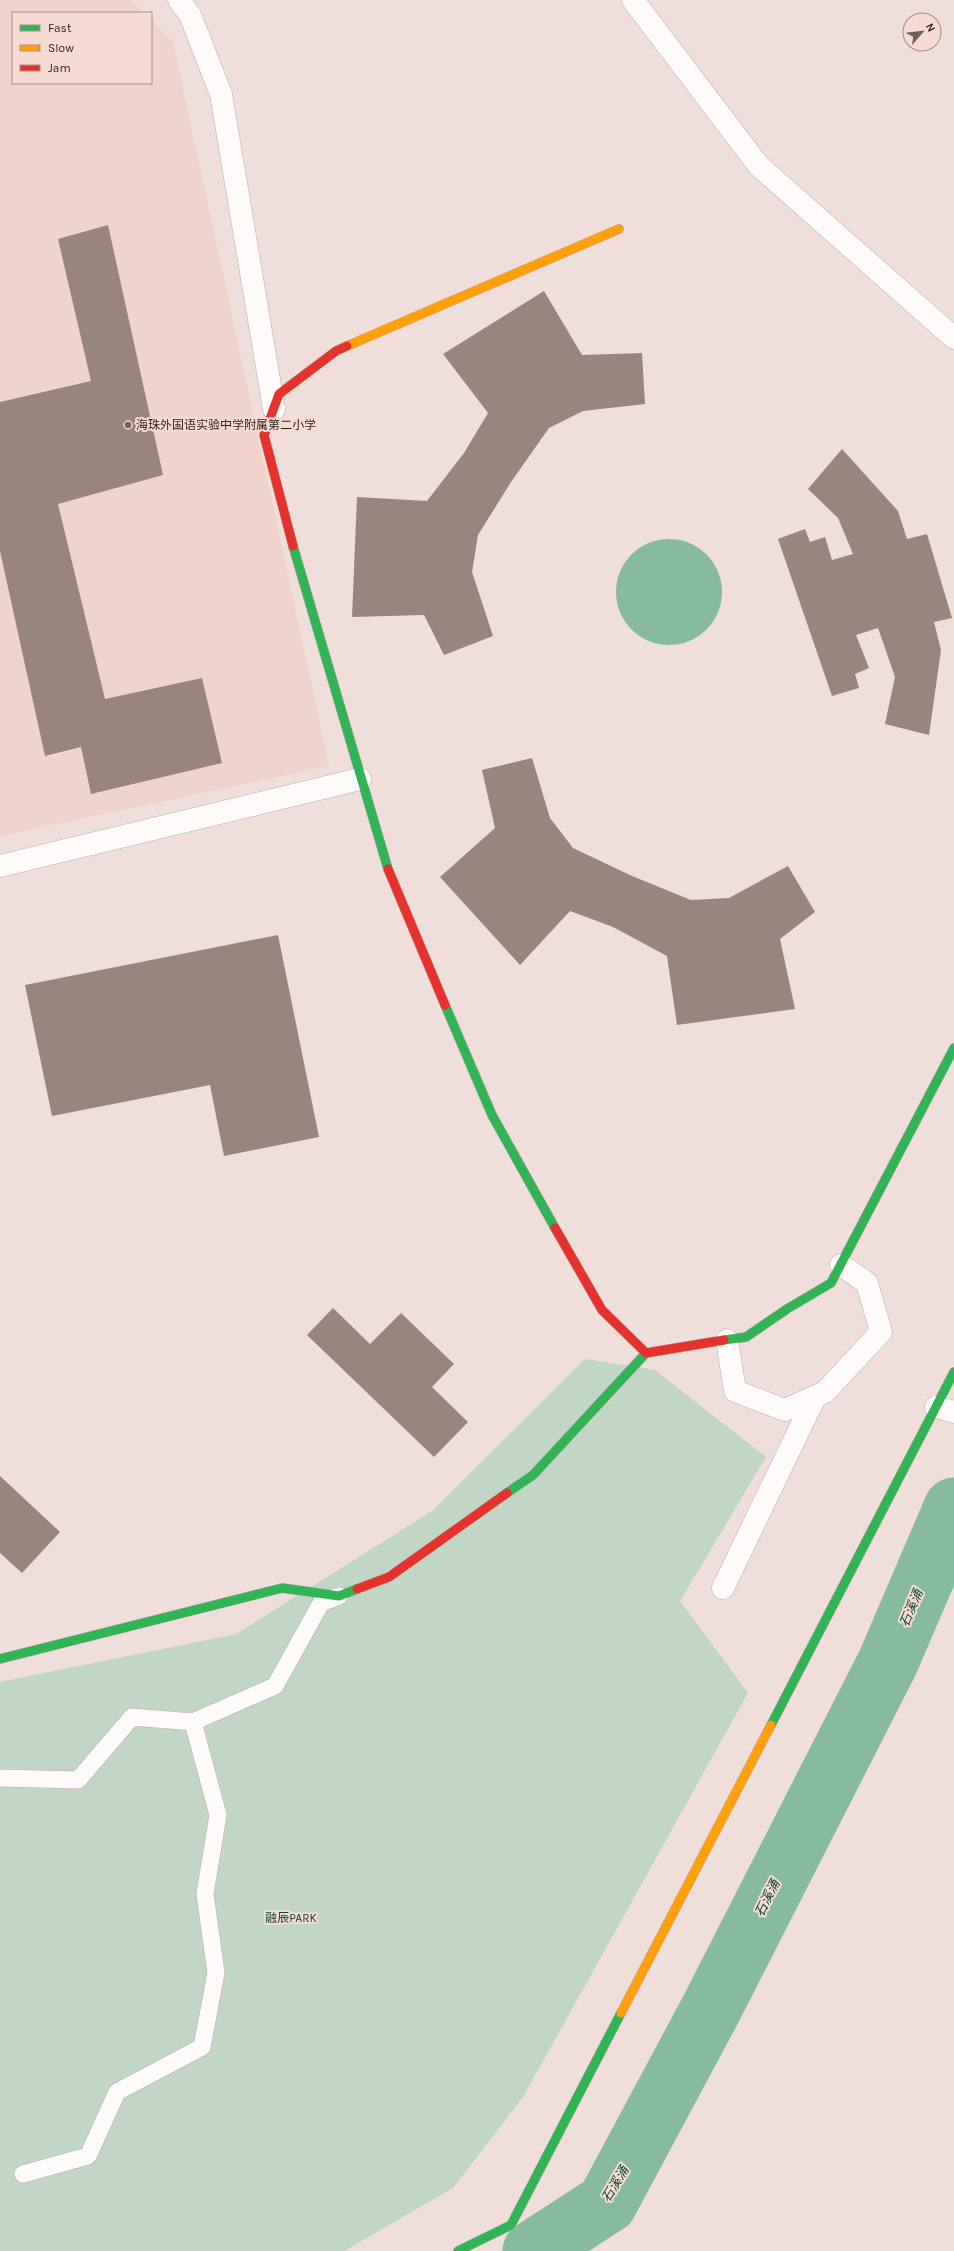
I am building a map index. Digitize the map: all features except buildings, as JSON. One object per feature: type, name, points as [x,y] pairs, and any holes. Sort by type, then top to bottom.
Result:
[{"type":"street","points":[[179,0],[190,15],[221,94],[274,409]]},
{"type":"street","points":[[633,0],[759,166],[954,338]]},
{"type":"street","points":[[619,229],[336,351],[279,394],[264,435],[296,559],[385,863],[492,1115],[602,1310],[646,1353]]},
{"type":"street","points":[[0,866],[360,779]]},
{"type":"street","points":[[0,1659],[282,1588],[340,1596],[389,1577],[533,1474],[646,1353],[746,1337],[787,1309],[831,1284],[954,1048]]},
{"type":"street","points":[[727,1340],[735,1391],[785,1410],[826,1392],[881,1332],[867,1283],[841,1266]]},
{"type":"street","points":[[458,2251],[511,2225],[945,1409],[954,1372]]},
{"type":"street","points":[[723,1588],[815,1397]]},
{"type":"lane","points":[[0,1778],[78,1780],[132,1717],[193,1722],[275,1686],[321,1603],[340,1596]]},
{"type":"lane","points":[[23,2174],[88,2156],[117,2092],[202,2047],[216,1973],[205,1894],[218,1815],[193,1722]]},
{"type":"shaded area","name":"海珠外国语实验中学附属第二小学","points":[[0,0],[131,0],[143,12],[12,12],[12,84],[152,84],[152,21],[173,42],[329,766],[0,836]]},
{"type":"shaded area","points":[[669,539],[689,543],[706,555],[718,572],[722,592],[718,612],[706,629],[689,641],[669,645],[649,641],[632,629],[620,612],[616,592],[620,572],[632,555],[649,543]]},
{"type":"green space","name":"融辰PARK","points":[[585,1359],[655,1370],[766,1457],[680,1601],[748,1693],[523,2097],[453,2188],[344,2251],[0,2251],[0,1682],[236,1634],[432,1511]]},
{"type":"waterway","name":"石溪涌","points":[[533,2251],[607,2203],[711,2009],[888,1662],[954,1508]]},
{"type":"traffic: fast","points":[[293,546],[388,869]]},
{"type":"traffic: fast","points":[[445,1005],[492,1115],[555,1228]]},
{"type":"traffic: fast","points":[[724,1340],[746,1337],[787,1309],[831,1283],[954,1048]]},
{"type":"traffic: fast","points":[[507,1493],[533,1475],[646,1353]]},
{"type":"traffic: fast","points":[[771,1725],[954,1372]]},
{"type":"traffic: fast","points":[[0,1659],[282,1588],[339,1596],[357,1589]]},
{"type":"traffic: fast","points":[[458,2251],[511,2225],[621,2013]]},
{"type":"traffic: slow","points":[[347,346],[619,229]]},
{"type":"traffic: slow","points":[[621,2013],[771,1725]]},
{"type":"traffic: jam","points":[[293,546],[264,435],[279,394],[336,351],[347,346]]},
{"type":"traffic: jam","points":[[388,869],[445,1005]]},
{"type":"traffic: jam","points":[[555,1228],[602,1310],[646,1353],[724,1340]]},
{"type":"traffic: jam","points":[[357,1589],[389,1577],[507,1493]]},
{"type":"place","name":"海珠外国语实验中学附属第二小学","points":[[128,425]]}]
